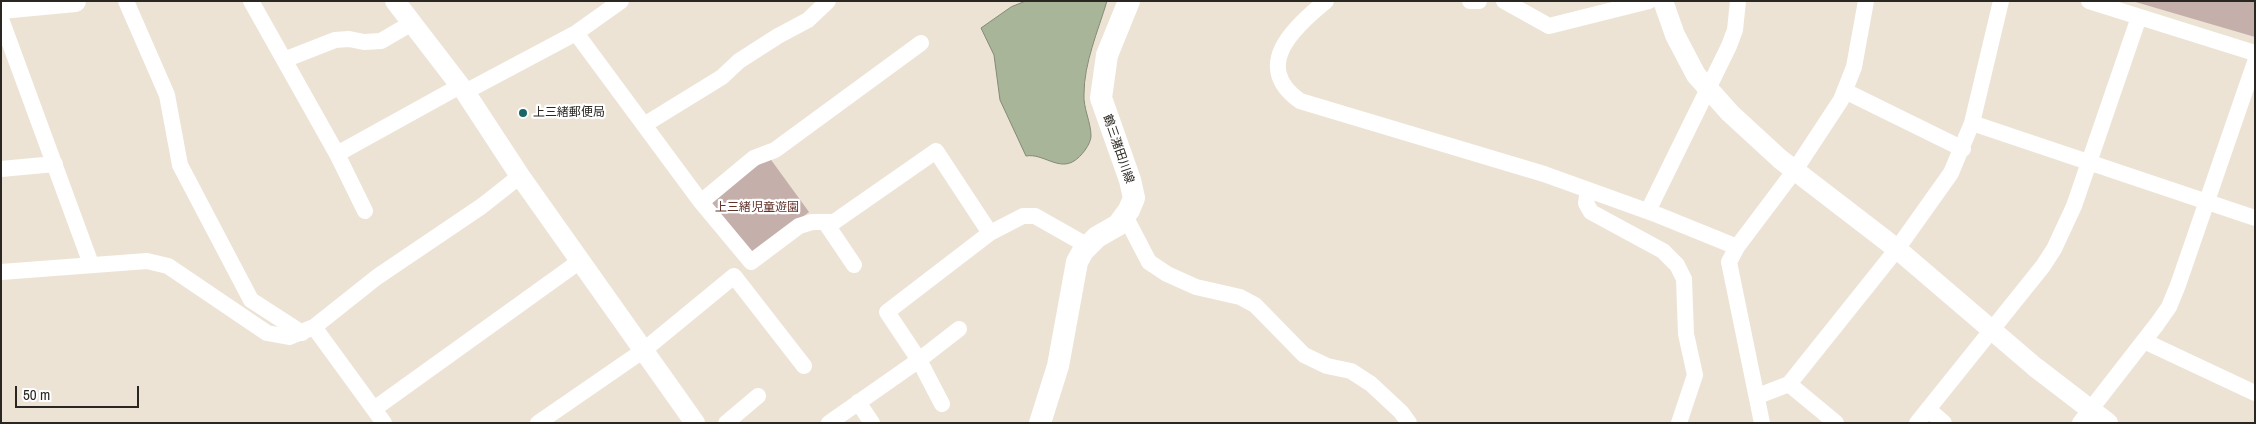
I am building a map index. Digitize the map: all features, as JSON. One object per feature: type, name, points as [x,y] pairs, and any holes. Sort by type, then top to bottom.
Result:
[{"type":"main road","name":"鶴三潴田川線","points":[[1125,216],[1134,198],[1130,180],[1101,98],[1107,55],[1129,1]]},
{"type":"main road","points":[[1,8],[63,2]]},
{"type":"main road","points":[[1040,423],[1058,366],[1077,262],[1096,237],[1118,224],[1125,216]]},
{"type":"street","points":[[126,1],[166,95],[180,165],[251,300],[308,330],[384,423]]},
{"type":"street","points":[[251,1],[337,154],[365,211]]},
{"type":"street","points":[[395,1],[462,89],[520,176],[696,423]]},
{"type":"street","points":[[337,154],[576,32],[621,1]]},
{"type":"street","points":[[644,125],[722,77],[739,61],[778,36],[808,20],[828,1]]},
{"type":"street","points":[[1326,1],[1287,39],[1276,67],[1280,81],[1287,92],[1300,101],[1544,174],[1648,211],[1737,247]]},
{"type":"street","points":[[1470,1],[1479,1]]},
{"type":"street","points":[[1504,1],[1549,26],[1649,1]]},
{"type":"street","points":[[1663,1],[1675,36],[1696,76],[1730,113],[1795,170],[1897,249],[1992,330],[2035,367],[2085,416],[2108,423]]},
{"type":"street","points":[[1648,211],[1735,30],[1738,1]]},
{"type":"street","points":[[1762,423],[1758,396],[1729,271],[1729,262],[1737,247],[1795,170],[1845,91],[1854,67],[1866,1]]},
{"type":"street","points":[[1758,396],[1789,384],[1897,249],[1937,194],[1963,149],[1972,123],[2001,1]]},
{"type":"street","points":[[2090,1],[2255,53]]},
{"type":"street","points":[[1917,423],[2054,249],[2074,206],[2090,164],[2139,17]]},
{"type":"street","points":[[1,19],[91,264]]},
{"type":"street","points":[[284,60],[335,40],[381,41],[412,23]]},
{"type":"street","points":[[576,32],[701,202],[751,262],[798,226],[834,222],[936,151],[990,233]]},
{"type":"street","points":[[701,202],[754,158],[775,150],[921,43]]},
{"type":"street","points":[[2085,416],[2169,307],[2255,62]]},
{"type":"street","points":[[1845,91],[1963,149]]},
{"type":"street","points":[[1972,123],[2255,218]]},
{"type":"street","points":[[1,169],[55,164]]},
{"type":"street","points":[[1,272],[147,261],[168,266],[266,333],[289,337],[308,330],[377,276],[482,206],[520,176]]},
{"type":"street","points":[[1588,190],[1586,203],[1591,212],[1663,251],[1677,265],[1684,280],[1686,334],[1695,375],[1679,423]]},
{"type":"street","points":[[942,404],[919,360],[887,312],[990,233],[1023,216],[1035,216],[1088,246]]},
{"type":"street","points":[[1125,216],[1149,262],[1167,274],[1196,287],[1240,297],[1256,305],[1304,355],[1327,366],[1351,371],[1371,384],[1401,412],[1409,423]]},
{"type":"street","points":[[825,222],[854,265]]},
{"type":"street","points":[[374,409],[580,261]]},
{"type":"street","points":[[538,423],[644,350],[734,276],[804,366]]},
{"type":"street","points":[[829,423],[919,360],[959,329]]},
{"type":"street","points":[[2144,341],[2255,393]]},
{"type":"street","points":[[1789,384],[1836,423]]},
{"type":"street","points":[[726,423],[758,396]]},
{"type":"street","points":[[858,402],[872,423]]},
{"type":"street","points":[[1928,409],[1944,423]]},
{"type":"green space","points":[[2132,1],[2255,1],[2255,37],[2139,3]]},
{"type":"green space","name":"上三緒児童遊園","points":[[769,157],[809,212],[751,256],[709,201]]},
{"type":"shaded area","points":[[1026,1],[1107,1],[1086,71],[1084,99],[1091,139],[1080,157],[1068,164],[1026,156],[1000,100],[994,55],[981,28],[1011,7]]},
{"type":"place","name":"上三緒郵便局","points":[[523,113]]}]
